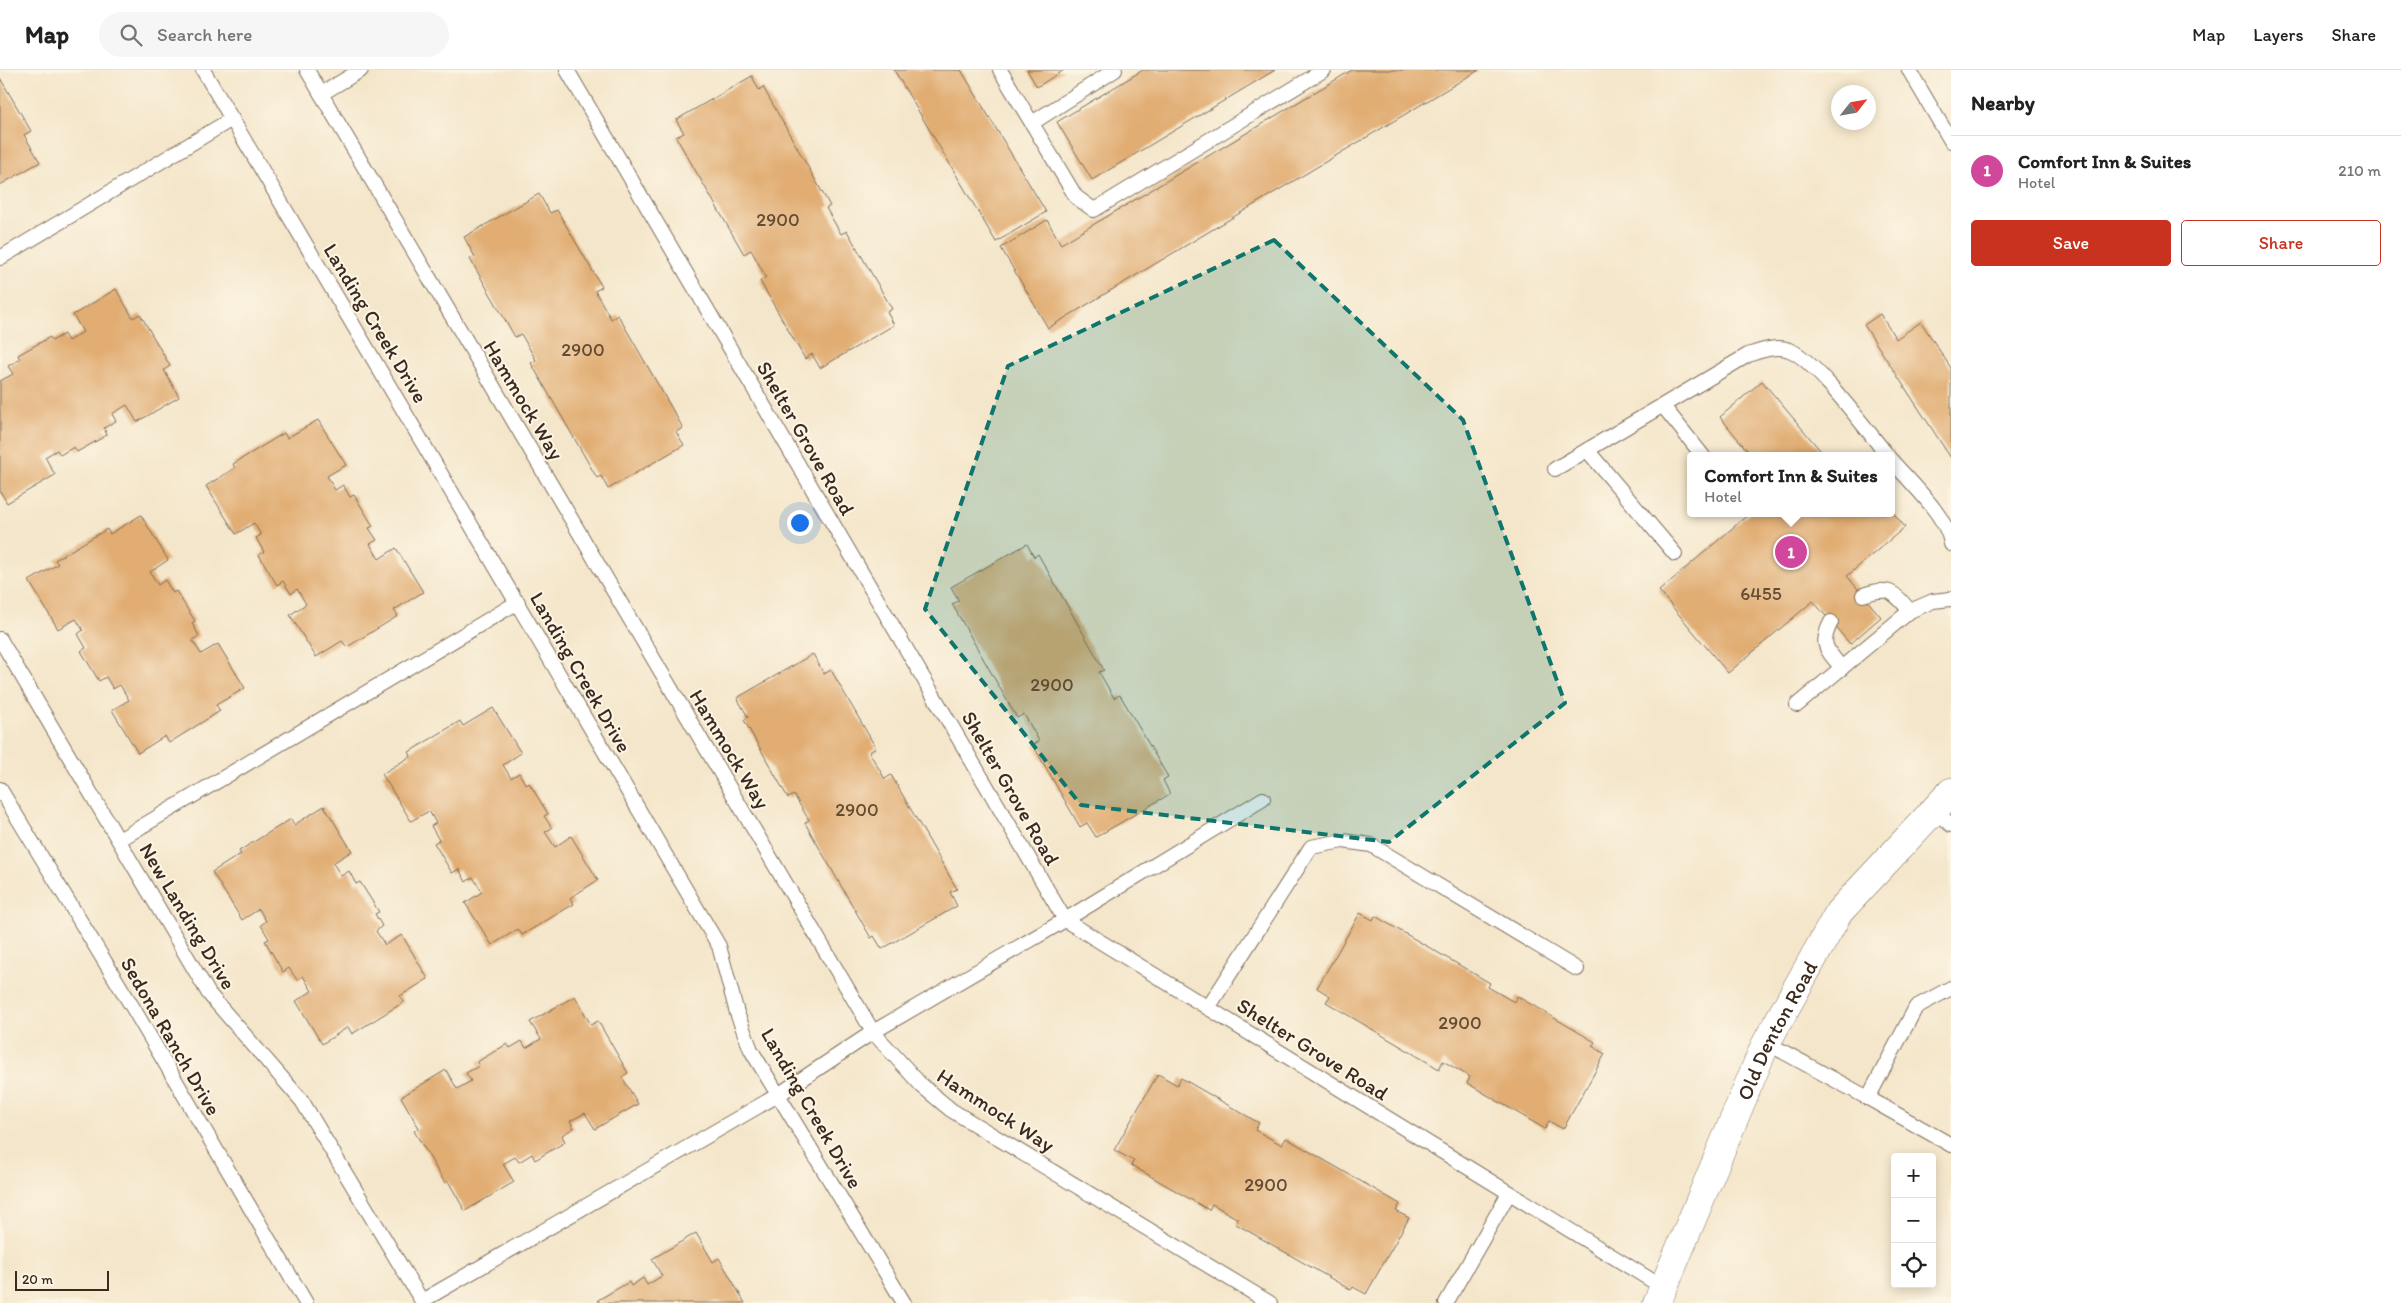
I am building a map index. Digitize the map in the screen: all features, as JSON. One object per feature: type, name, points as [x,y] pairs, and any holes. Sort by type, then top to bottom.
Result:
[{"type":"street","name":"Old Denton Road","points":[[1660,1296],[1766,1042],[1839,912],[1945,809]]},
{"type":"lane","name":"Landing Creek Drive","points":[[203,70],[518,602],[718,946],[737,1013],[751,1050],[904,1303]]},
{"type":"lane","name":"Hammock Way","points":[[307,70],[873,1032],[921,1085],[952,1110],[1270,1303]]},
{"type":"lane","points":[[321,94],[361,70]]},
{"type":"lane","name":"Shelter Grove Road","points":[[567,70],[1065,920],[1509,1193],[1660,1296]]},
{"type":"lane","points":[[1000,70],[1076,197],[1094,210],[1324,70]]},
{"type":"lane","points":[[1032,123],[1115,70]]},
{"type":"lane","points":[[1910,71],[1951,141]]},
{"type":"lane","points":[[0,258],[232,119]]},
{"type":"lane","points":[[1555,469],[1748,355],[1768,349],[1788,349],[1807,360],[1885,452]]},
{"type":"lane","points":[[1662,406],[1701,452]]},
{"type":"lane","points":[[1587,450],[1675,554]]},
{"type":"lane","points":[[1895,465],[1940,519],[1950,535],[1951,544]]},
{"type":"lane","points":[[1863,595],[1879,589],[1895,593],[1910,611]]},
{"type":"lane","points":[[1796,705],[1910,611],[1932,601],[1951,599]]},
{"type":"lane","points":[[118,840],[518,602]]},
{"type":"lane","points":[[1831,622],[1824,634],[1826,648],[1842,668]]},
{"type":"lane","name":"New Landing Drive","points":[[0,639],[209,994],[302,1101],[423,1302]]},
{"type":"lane","name":"Sedona Ranch Drive","points":[[2,796],[133,1008],[306,1303]]},
{"type":"lane","points":[[423,1302],[778,1095],[873,1032],[1065,920],[1263,799]]},
{"type":"lane","points":[[1208,1008],[1311,847],[1343,841],[1371,845],[1577,969]]},
{"type":"lane","points":[[1868,1098],[1916,1007],[1951,988]]},
{"type":"lane","points":[[1766,1042],[1951,1145]]},
{"type":"lane","points":[[1446,1303],[1509,1193]]},
{"type":"highlighted area","points":[[1274,240],[1463,420],[1565,703],[1389,842],[1081,805],[925,609],[1008,366]]},
{"type":"building","points":[[894,70],[961,70],[1046,212],[996,242]]},
{"type":"building","points":[[1027,70],[1064,70],[1037,87]]},
{"type":"building","points":[[1143,70],[1275,70],[1092,180],[1057,122]]},
{"type":"building","points":[[1352,70],[1479,70],[1048,328],[1001,248],[1047,220],[1061,244]]},
{"type":"building","points":[[752,76],[759,90],[763,87],[830,206],[826,208],[841,234],[847,231],[892,309],[887,312],[894,325],[820,368],[812,354],[805,359],[760,281],[766,277],[751,250],[744,254],[676,137],[684,133],[676,120]]},
{"type":"building","points":[[0,78],[31,131],[24,135],[40,162],[0,185]]},
{"type":"building","points":[[539,194],[550,213],[557,210],[602,287],[595,291],[611,319],[618,315],[683,428],[676,432],[684,445],[608,489],[601,476],[597,478],[531,363],[536,360],[521,334],[515,337],[470,259],[475,257],[464,237]]},
{"type":"building","points":[[116,289],[133,318],[140,314],[170,366],[164,370],[179,397],[137,422],[127,405],[112,414],[116,421],[104,428],[107,435],[77,452],[74,447],[60,455],[57,450],[45,457],[55,475],[7,503],[0,491],[0,381],[13,374],[8,366],[20,359],[18,355],[50,337],[52,341],[64,334],[68,341],[83,332],[73,315]]},
{"type":"building","points":[[1880,314],[1896,339],[1921,322],[1951,368],[1951,458],[1864,325]]},
{"type":"building","points":[[1762,381],[1822,452],[1749,452],[1720,417]]},
{"type":"building","points":[[318,420],[346,465],[327,476],[335,490],[343,485],[350,497],[354,495],[373,526],[369,528],[377,540],[370,544],[379,559],[396,548],[423,592],[394,610],[398,616],[347,647],[342,641],[316,657],[290,615],[306,604],[297,589],[291,594],[283,581],[277,585],[259,555],[264,552],[256,538],[261,535],[254,523],[236,534],[206,486],[235,468],[233,464],[284,433],[287,438]]},
{"type":"building","points":[[141,515],[168,560],[150,572],[158,585],[165,580],[173,593],[176,591],[195,621],[192,623],[199,636],[192,640],[201,654],[218,644],[245,688],[216,705],[220,711],[169,743],[165,736],[138,753],[112,710],[129,700],[120,685],[113,689],[106,677],[99,681],[81,651],[86,648],[78,634],[83,630],[76,619],[58,629],[29,581],[58,564],[55,560],[107,529],[110,534]]},
{"type":"building","points":[[1895,515],[1905,527],[1847,576],[1881,617],[1850,644],[1813,601],[1728,673],[1659,591],[1745,517],[1895,517]]},
{"type":"building","points":[[1027,544],[1034,557],[1038,554],[1104,670],[1099,672],[1114,698],[1120,695],[1168,777],[1163,780],[1170,794],[1096,837],[1087,823],[1080,827],[1033,745],[1039,741],[1024,714],[1017,718],[952,604],[959,601],[951,587]]},
{"type":"building","points":[[813,654],[824,674],[831,670],[876,748],[869,752],[885,779],[891,775],[957,889],[950,892],[957,906],[882,949],[874,936],[871,938],[805,823],[809,820],[794,795],[788,798],[744,720],[748,717],[737,698]]},
{"type":"building","points":[[493,708],[521,753],[503,765],[511,778],[519,773],[526,785],[529,783],[548,814],[544,816],[552,828],[545,832],[555,847],[571,836],[598,880],[570,898],[574,904],[522,935],[518,929],[492,945],[465,903],[482,892],[473,877],[466,882],[459,869],[452,873],[434,843],[439,840],[431,826],[436,823],[429,811],[411,821],[382,774],[411,756],[409,752],[460,721],[463,726]]},
{"type":"building","points":[[324,806],[352,851],[333,863],[341,876],[349,871],[356,884],[360,882],[379,912],[375,914],[382,926],[376,931],[385,945],[402,935],[428,979],[400,996],[404,1002],[352,1034],[348,1027],[322,1044],[296,1001],[312,991],[303,976],[297,980],[289,968],[283,972],[265,941],[269,939],[261,925],[266,921],[259,909],[242,920],[212,872],[241,854],[239,851],[291,819],[294,825]]},
{"type":"building","points":[[1360,913],[1373,920],[1375,916],[1490,983],[1488,987],[1514,1002],[1517,996],[1595,1042],[1592,1046],[1605,1054],[1563,1129],[1549,1121],[1545,1129],[1467,1083],[1470,1077],[1443,1061],[1439,1069],[1326,1002],[1330,996],[1317,988]]},
{"type":"building","points":[[575,996],[591,1025],[598,1021],[628,1073],[622,1077],[638,1104],[595,1129],[585,1113],[570,1121],[574,1128],[562,1135],[565,1142],[535,1160],[532,1154],[519,1162],[515,1157],[503,1164],[514,1182],[465,1211],[448,1181],[445,1183],[414,1131],[419,1128],[401,1097],[446,1070],[457,1089],[471,1081],[466,1073],[479,1066],[477,1062],[507,1044],[510,1048],[522,1041],[526,1048],[541,1039],[530,1022]]},
{"type":"building","points":[[1158,1074],[1177,1085],[1181,1078],[1259,1123],[1255,1130],[1282,1145],[1286,1138],[1400,1204],[1396,1211],[1409,1218],[1366,1294],[1353,1287],[1351,1290],[1236,1224],[1238,1219],[1212,1204],[1209,1210],[1131,1165],[1134,1161],[1114,1150]]},
{"type":"building","points":[[696,1233],[713,1262],[719,1258],[745,1303],[600,1303],[598,1300],[629,1282],[631,1286],[643,1278],[647,1285],[662,1276],[652,1259]]},
{"type":"place","name":"Comfort Inn & Suites","points":[[1791,552]]}]
